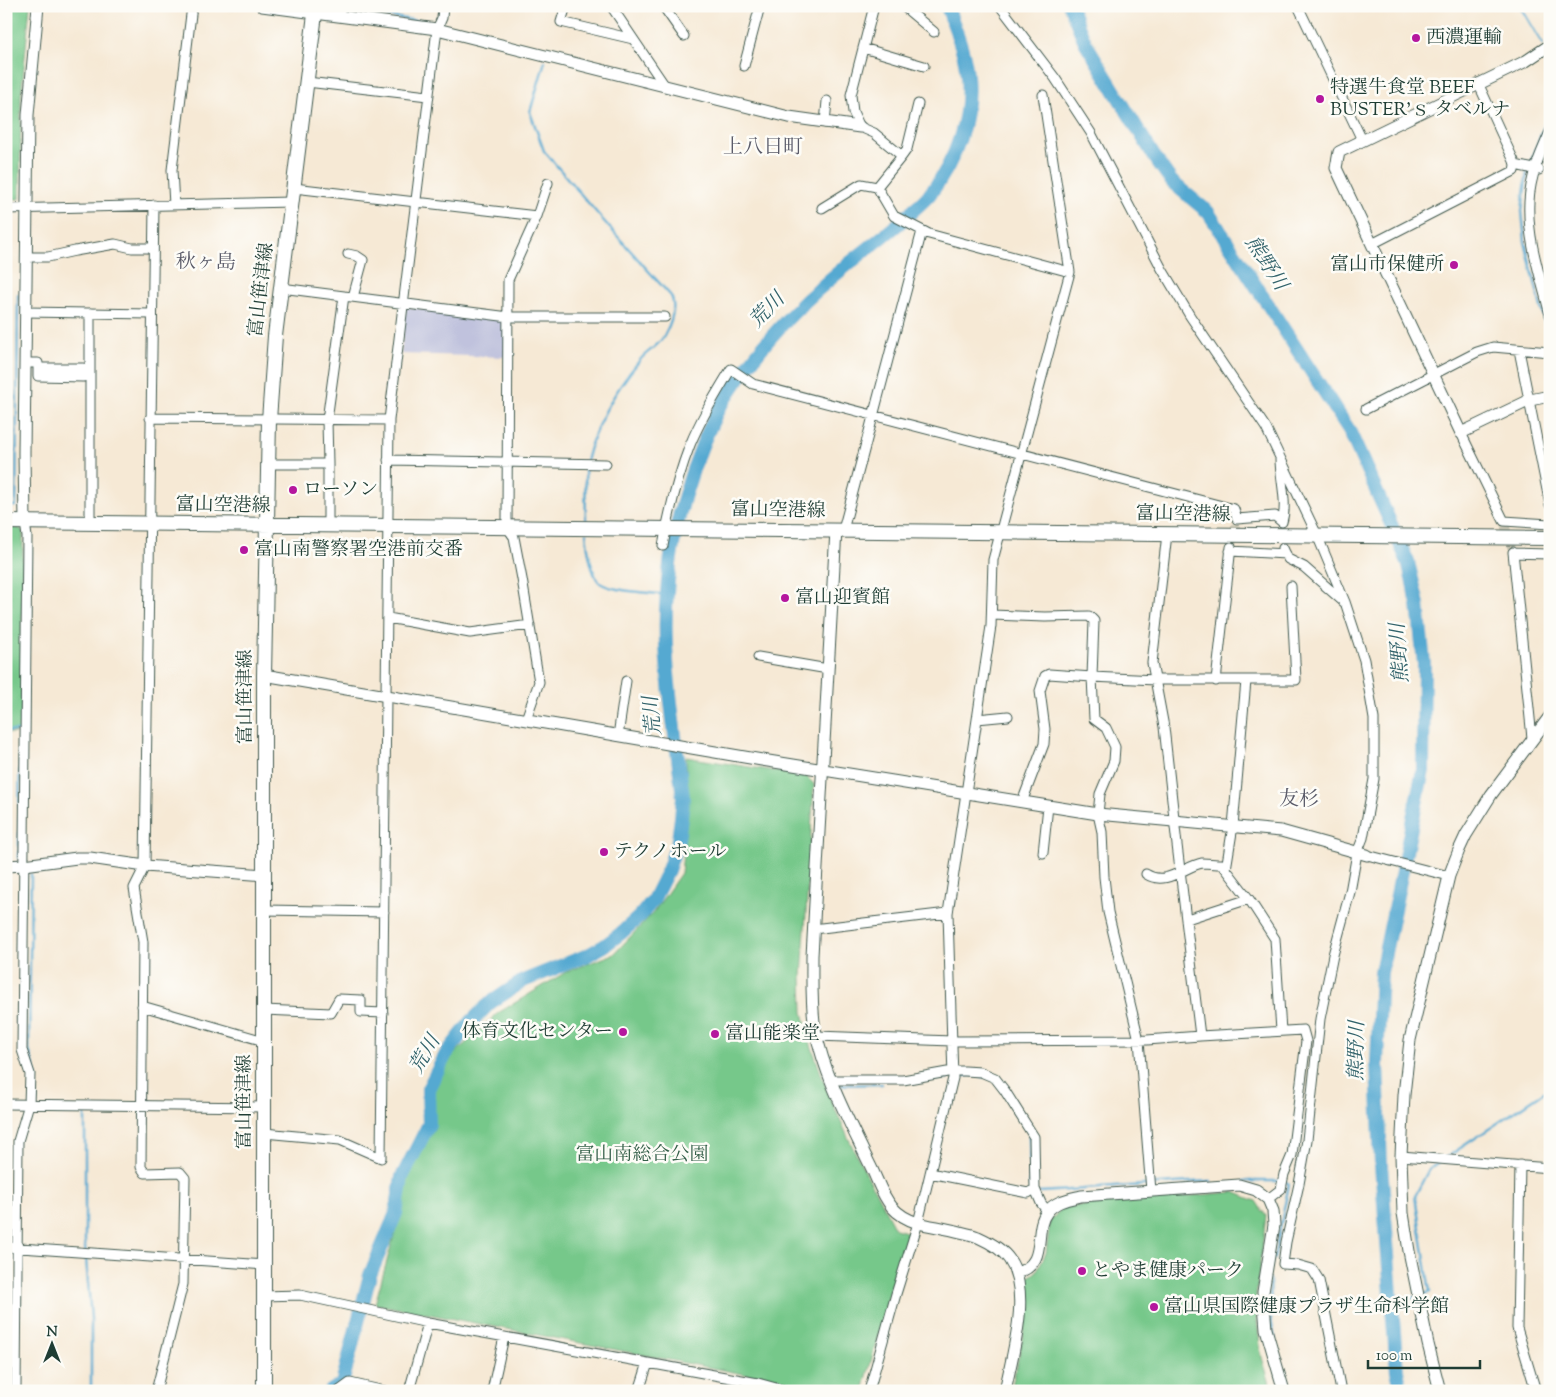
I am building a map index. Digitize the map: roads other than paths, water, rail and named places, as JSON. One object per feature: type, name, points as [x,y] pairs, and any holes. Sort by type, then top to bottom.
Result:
[{"type":"main road","name":"富山笹津線","points":[[264,1391],[264,675],[269,420],[272,370],[281,288],[316,10]]},
{"type":"main road","name":"富山空港線","points":[[6,522],[1550,538]]},
{"type":"street","points":[[16,1391],[18,1141],[34,1104],[30,1074],[22,1050],[26,801],[27,537],[24,453],[29,91],[38,6]]},
{"type":"street","points":[[174,205],[172,170],[192,6]]},
{"type":"street","points":[[262,6],[316,10],[437,29],[789,117],[860,127],[874,132],[902,156]]},
{"type":"street","points":[[264,1133],[340,1140],[381,1158],[389,420],[428,96],[437,29],[442,18],[443,6]]},
{"type":"street","points":[[566,6],[561,22],[633,39]]},
{"type":"street","points":[[611,6],[665,86]]},
{"type":"street","points":[[663,6],[684,36]]},
{"type":"street","points":[[744,66],[760,6]]},
{"type":"street","points":[[860,127],[853,112],[851,96],[874,6]]},
{"type":"street","points":[[903,6],[934,32]]},
{"type":"street","points":[[1000,6],[1055,78],[1091,133],[1162,269],[1190,316],[1266,428],[1320,536],[1364,660],[1374,719],[1374,779],[1363,838],[1362,854],[1333,955],[1320,1019],[1307,1140],[1283,1264],[1298,1265],[1312,1269],[1318,1280],[1341,1391]]},
{"type":"street","points":[[1298,6],[1362,140]]},
{"type":"street","points":[[1550,45],[1526,61],[1339,152],[1336,168],[1504,523],[1550,524]]},
{"type":"street","points":[[863,48],[924,66]]},
{"type":"street","points":[[307,82],[428,96]]},
{"type":"street","points":[[1372,244],[1514,170],[1515,165],[1478,84]]},
{"type":"street","points":[[869,1391],[918,1224],[953,1074],[948,913],[992,615],[993,560],[1070,272],[1043,95]]},
{"type":"street","points":[[825,122],[827,101]]},
{"type":"street","points":[[877,186],[907,149],[918,104]]},
{"type":"street","points":[[1550,132],[1538,156],[1538,170],[1529,200],[1529,221],[1533,245],[1550,315]]},
{"type":"street","points":[[1515,165],[1538,170]]},
{"type":"street","points":[[526,719],[539,682],[514,537],[508,527],[508,280],[537,216],[548,183]]},
{"type":"street","points":[[822,208],[861,184],[877,186]]},
{"type":"street","points":[[877,186],[894,216],[917,229],[929,234],[1070,272]]},
{"type":"street","points":[[294,188],[537,216]]},
{"type":"street","points":[[6,208],[292,202]]},
{"type":"street","points":[[154,205],[151,314],[145,866],[134,888],[143,942],[141,1167],[146,1173],[180,1172],[185,1178],[183,1284],[156,1391]]},
{"type":"street","points":[[917,229],[873,415],[839,530],[828,669],[813,929],[812,985],[814,1015],[817,1036],[830,1080],[887,1200],[902,1216],[918,1224],[977,1236],[997,1246],[1009,1259],[1016,1273],[1020,1291],[1020,1315],[1005,1391]]},
{"type":"street","points":[[26,257],[48,258],[116,244],[132,248],[153,248]]},
{"type":"street","points":[[328,525],[328,420],[348,296],[363,260],[348,254]]},
{"type":"street","points":[[281,288],[509,317],[664,317]]},
{"type":"street","points":[[26,312],[151,314]]},
{"type":"street","points":[[90,313],[86,372],[90,522]]},
{"type":"street","points":[[1366,409],[1477,352],[1493,346],[1550,352]]},
{"type":"street","points":[[1519,350],[1550,505]]},
{"type":"street","points":[[26,363],[38,363],[38,376],[83,377],[86,372]]},
{"type":"street","points":[[663,546],[671,505],[690,446],[731,369],[753,384],[1234,509],[1237,519],[1275,516],[1282,522],[1285,513],[1280,456]]},
{"type":"street","points":[[1461,433],[1530,400],[1550,396]]},
{"type":"street","points":[[150,418],[389,420]]},
{"type":"street","points":[[388,460],[606,464]]},
{"type":"street","points":[[268,464],[328,464]]},
{"type":"street","points":[[1167,534],[1152,663],[1164,727],[1200,1036]]},
{"type":"street","points":[[1216,681],[1230,549],[1284,551],[1288,559],[1304,567],[1345,603]]},
{"type":"street","points":[[1532,738],[1513,553],[1550,554]]},
{"type":"street","points":[[1022,802],[1044,744],[1045,729],[1040,692],[1045,676],[1049,674],[1156,680],[1216,681],[1296,680],[1291,586]]},
{"type":"street","points":[[992,615],[1089,616],[1094,621],[1092,677],[1094,719],[1106,728],[1115,747],[1114,761],[1100,794],[1098,814],[1102,832],[1104,877],[1108,912],[1139,1040],[1151,1191]]},
{"type":"street","points":[[388,618],[470,633],[530,625]]},
{"type":"street","points":[[758,657],[828,669]]},
{"type":"street","points":[[264,675],[966,794],[1098,814],[1281,830],[1362,854],[1444,875]]},
{"type":"street","points":[[1226,869],[1233,826],[1246,681]]},
{"type":"street","points":[[618,736],[626,682]]},
{"type":"street","points":[[977,719],[1008,716]]},
{"type":"street","points":[[1440,1391],[1428,1344],[1403,1213],[1401,1156],[1404,1095],[1410,1040],[1444,875],[1491,795],[1550,716]]},
{"type":"street","points":[[1043,853],[1048,806]]},
{"type":"street","points":[[6,866],[90,858],[145,866],[264,875]]},
{"type":"street","points":[[1146,874],[1160,878],[1180,873],[1201,863],[1222,864],[1249,899],[1275,939],[1281,1031]]},
{"type":"street","points":[[1187,919],[1249,899]]},
{"type":"street","points":[[264,910],[384,912]]},
{"type":"street","points":[[813,929],[948,913]]},
{"type":"street","points":[[264,1010],[331,1013],[339,999],[361,1000],[361,1012],[383,1013]]},
{"type":"street","points":[[142,1006],[264,1041]]},
{"type":"street","points":[[817,1036],[952,1040],[1139,1040],[1303,1030],[1306,1041],[1292,1155],[1284,1174],[1281,1189],[1268,1199]]},
{"type":"street","points":[[830,1080],[903,1080],[981,1072],[995,1078],[1034,1137],[1035,1189],[1047,1211]]},
{"type":"street","points":[[6,1104],[264,1106]]},
{"type":"street","points":[[1401,1156],[1550,1168]]},
{"type":"street","points":[[1520,1166],[1517,1328],[1536,1391]]},
{"type":"street","points":[[930,1173],[1028,1193],[1035,1189]]},
{"type":"street","points":[[1016,1273],[1027,1269],[1035,1259],[1043,1217],[1058,1202],[1076,1197],[1239,1185],[1256,1190],[1268,1199],[1273,1211],[1274,1225],[1263,1292],[1266,1329],[1284,1391]]},
{"type":"street","points":[[6,1247],[264,1265]]},
{"type":"street","points":[[264,1296],[300,1295],[504,1337],[648,1363],[757,1387],[787,1391]]},
{"type":"street","points":[[409,1391],[428,1322]]},
{"type":"street","points":[[492,1391],[504,1337]]},
{"type":"street","points":[[639,1391],[648,1363]]},
{"type":"street","points":[[339,1391],[350,1383],[385,1391]]},
{"type":"waterway","points":[[328,6],[424,22]]},
{"type":"waterway","name":"荒川","points":[[331,1391],[342,1384],[370,1275],[396,1213],[402,1177],[429,1124],[428,1089],[446,1054],[471,1022],[490,1003],[523,981],[588,955],[620,934],[640,916],[653,900],[668,870],[678,840],[683,797],[667,663],[666,614],[671,556],[684,499],[693,471],[718,409],[763,346],[813,294],[924,201],[947,168],[960,138],[967,108],[968,92],[964,58],[947,6]]},
{"type":"waterway","name":"熊野川","points":[[1070,6],[1085,42],[1154,156],[1172,182],[1208,212],[1349,430],[1408,562],[1418,604],[1424,664],[1423,770],[1381,972],[1377,1063],[1381,1165],[1397,1371],[1402,1391]]},
{"type":"waterway","points":[[1520,6],[1543,45]]},
{"type":"waterway","points":[[1546,52],[1550,65]]},
{"type":"waterway","points":[[545,61],[530,112],[544,151],[671,296],[673,301],[670,322],[662,340],[640,360],[607,408],[595,434],[586,461]]},
{"type":"waterway","points":[[1550,110],[1527,172],[1522,211],[1525,242],[1550,344]]},
{"type":"waterway","points":[[6,506],[16,506],[18,295]]},
{"type":"waterway","points":[[585,466],[586,523]]},
{"type":"waterway","points":[[586,533],[588,551],[599,582],[620,590],[667,595]]},
{"type":"waterway","points":[[6,731],[18,731],[20,733],[19,858]]},
{"type":"waterway","points":[[31,874],[29,1050],[36,1073],[36,1102]]},
{"type":"waterway","points":[[930,1080],[971,1075],[984,1077]]},
{"type":"waterway","points":[[841,1085],[882,1084]]},
{"type":"waterway","points":[[1447,1157],[1550,1088]]},
{"type":"waterway","points":[[82,1108],[85,1111],[85,1247],[91,1318],[91,1391]]},
{"type":"waterway","points":[[1029,1136],[1030,1188]]},
{"type":"waterway","points":[[1420,1296],[1430,1292],[1415,1196],[1429,1169],[1440,1162]]},
{"type":"waterway","points":[[1040,1192],[1211,1181]]},
{"type":"waterway","points":[[1244,1181],[1284,1181],[1289,1184],[1274,1259]]},
{"type":"waterway","points":[[1270,1280],[1271,1320],[1275,1339]]},
{"type":"waterway","points":[[1393,1305],[1415,1297]]},
{"type":"tunnel","points":[[1231,547],[1237,519]]},
{"type":"tunnel","points":[[1505,526],[1513,552]]},
{"type":"place","name":"西濃運輸","points":[[1416,38]]},
{"type":"place","name":"特選牛食堂 BEEF BUSTER'ｓ タベルナ","points":[[1320,99]]},
{"type":"place","name":"富山市保健所","points":[[1454,265]]},
{"type":"place","name":"ローソン","points":[[293,490]]},
{"type":"place","name":"富山南警察署空港前交番","points":[[244,550]]},
{"type":"place","name":"富山迎賓館","points":[[785,598]]},
{"type":"place","name":"テクノホール","points":[[604,852]]},
{"type":"place","name":"体育文化センター","points":[[623,1032]]},
{"type":"place","name":"富山能楽堂","points":[[715,1034]]},
{"type":"place","name":"とやま健康パーク","points":[[1082,1271]]},
{"type":"place","name":"富山県国際健康プラザ生命科学館","points":[[1154,1307]]},
{"type":"district","name":"上八日町","points":[[763,148]]},
{"type":"district","name":"秋ヶ島","points":[[206,263]]},
{"type":"district","name":"友杉","points":[[1299,800]]},
{"type":"park label","name":"富山南総合公園","points":[[642,1155]]}]
